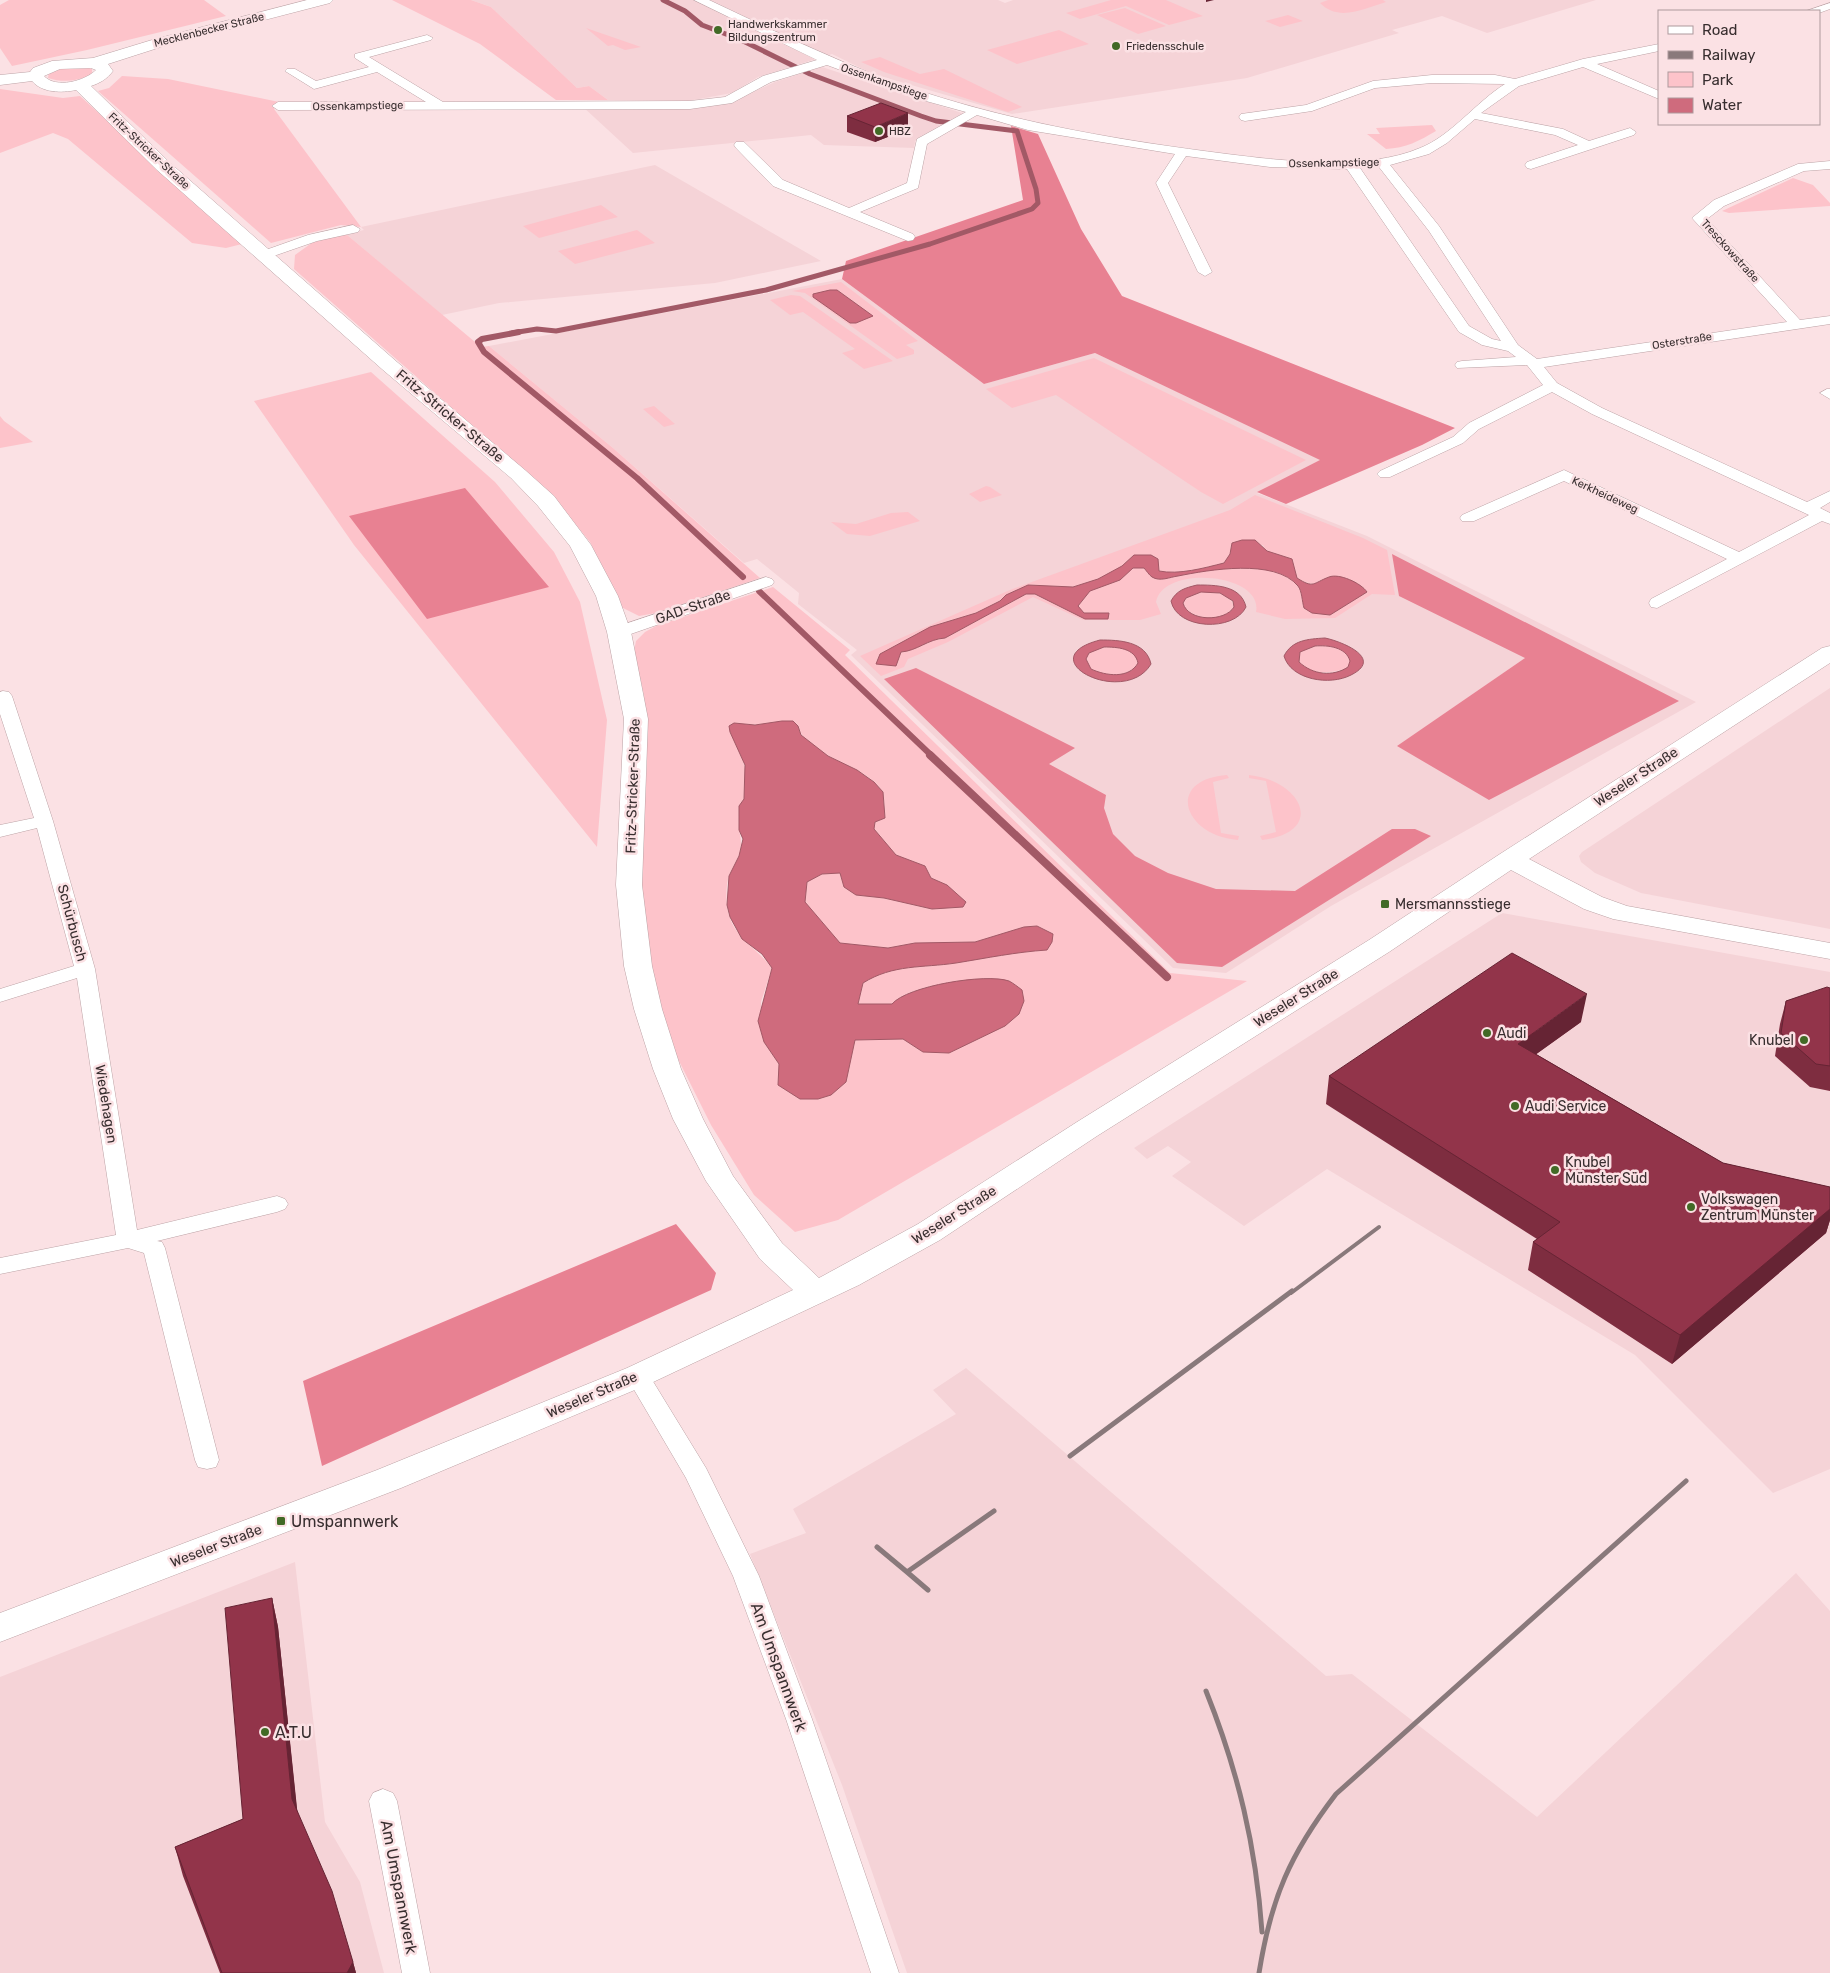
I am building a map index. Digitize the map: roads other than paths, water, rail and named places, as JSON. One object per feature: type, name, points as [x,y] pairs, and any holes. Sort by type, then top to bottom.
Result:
[{"type":"main road","name":"Mecklenbecker Straße","points":[[0,80],[36,76],[39,71],[58,64],[94,63],[158,42],[325,0]]},
{"type":"main road","points":[[36,76],[38,80],[54,86],[80,85],[101,77],[104,71],[102,67],[94,63]]},
{"type":"main road","name":"Fritz-Stricker-Straße","points":[[80,85],[163,166],[546,501],[580,545],[608,596],[619,632],[636,719],[629,885],[638,966],[648,1009],[667,1069],[688,1119],[721,1181],[771,1252],[816,1293]]},
{"type":"main road","name":"Weseler Straße","points":[[0,1628],[389,1479],[638,1376],[816,1293],[937,1227],[1095,1124],[1379,946],[1509,859],[1830,653]]},
{"type":"main road","points":[[1509,859],[1593,903],[1622,913],[1830,951]]},
{"type":"street","points":[[700,0],[827,61]]},
{"type":"street","points":[[1816,10],[1830,6]]},
{"type":"street","name":"Ossenkampstiege","points":[[427,38],[359,56],[439,105]]},
{"type":"street","name":"Ossenkampstiege","points":[[278,106],[690,105],[728,100],[767,79],[827,61],[971,114],[1028,126],[1182,152],[1270,163],[1351,165],[1382,163],[1425,151],[1443,140],[1493,97],[1515,83],[1583,63],[1658,47]]},
{"type":"street","points":[[1583,63],[1658,95]]},
{"type":"street","name":"Ossenkampstiege","points":[[291,71],[314,85],[380,68]]},
{"type":"street","name":"Ossenkampstiege","points":[[1245,117],[1308,108],[1373,85],[1461,79],[1495,79],[1515,83]]},
{"type":"street","points":[[850,212],[913,185],[921,142],[971,114]]},
{"type":"street","points":[[1472,115],[1559,132],[1589,146]]},
{"type":"street","points":[[1530,165],[1630,132]]},
{"type":"street","points":[[740,145],[778,183],[908,237]]},
{"type":"street","points":[[1182,152],[1162,184],[1205,272]]},
{"type":"street","points":[[1382,163],[1434,229],[1513,348],[1531,362],[1552,386],[1597,411],[1819,514]]},
{"type":"street","points":[[1351,165],[1464,329],[1487,342],[1513,348]]},
{"type":"street","name":"Tresckowstraße","points":[[1796,324],[1699,218],[1719,203],[1802,167],[1830,165]]},
{"type":"street","points":[[265,255],[313,238],[353,229]]},
{"type":"street","name":"Osterstraße","points":[[1531,362],[1830,320]]},
{"type":"street","points":[[1462,365],[1531,362]]},
{"type":"street","points":[[1384,474],[1458,440],[1474,426],[1552,386]]},
{"type":"street","name":"Kerkheideweg","points":[[1468,518],[1564,475],[1740,559]]},
{"type":"street","points":[[1657,604],[1819,514],[1830,496]]},
{"type":"street","name":"GAD-Straße","points":[[619,632],[766,582]]},
{"type":"street","name":"Schürbusch","points":[[0,697],[3,696],[44,821],[85,969],[0,996]]},
{"type":"street","points":[[0,831],[44,821]]},
{"type":"street","name":"Wiedehagen","points":[[85,969],[128,1240]]},
{"type":"street","points":[[0,1266],[128,1240],[277,1204]]},
{"type":"street","points":[[128,1240],[154,1248],[207,1460]]},
{"type":"street","name":"Am Umspannwerk","points":[[638,1376],[697,1475],[746,1576],[799,1720],[886,1973]]},
{"type":"street","name":"Am Umspannwerk","points":[[383,1801],[416,1973]]},
{"type":"water","points":[[837,290],[873,316],[856,323],[850,323],[813,297],[813,294]]},
{"type":"water","points":[[1242,540],[1255,540],[1267,551],[1292,559],[1297,578],[1307,583],[1313,584],[1329,577],[1338,576],[1355,582],[1367,592],[1330,615],[1312,613],[1304,608],[1298,586],[1287,577],[1274,572],[1241,568],[1223,569],[1158,579],[1152,577],[1144,568],[1133,568],[1120,580],[1090,591],[1078,606],[1084,613],[1109,613],[1108,619],[1085,619],[1035,594],[1026,594],[945,638],[933,640],[912,650],[901,652],[896,666],[876,664],[880,654],[930,627],[976,613],[1000,601],[1006,595],[1028,585],[1073,587],[1098,579],[1122,566],[1134,555],[1151,555],[1158,559],[1159,571],[1183,572],[1200,569],[1224,563],[1230,554],[1232,543]]},
{"type":"water","points":[[1197,585],[1212,585],[1233,590],[1239,594],[1246,607],[1240,615],[1230,621],[1219,624],[1194,622],[1184,618],[1175,611],[1171,601],[1173,597],[1185,588]],"holes":[[[1201,592],[1220,593],[1233,601],[1234,607],[1223,615],[1207,618],[1199,617],[1186,609],[1183,603],[1186,598]]]},
{"type":"water","points":[[1325,638],[1356,651],[1362,657],[1363,662],[1360,669],[1351,675],[1333,680],[1312,679],[1294,671],[1284,656],[1287,651],[1301,641]],"holes":[[[1320,646],[1341,650],[1348,656],[1350,661],[1348,667],[1336,672],[1323,673],[1310,670],[1299,662],[1300,652]]]},
{"type":"water","points":[[1100,640],[1131,643],[1144,651],[1151,664],[1138,676],[1122,681],[1104,681],[1088,676],[1077,668],[1074,658],[1080,648]],"holes":[[[1104,647],[1125,649],[1133,654],[1138,663],[1129,672],[1117,675],[1091,669],[1086,659],[1089,653]]]},
{"type":"water","points":[[793,721],[798,726],[801,735],[828,756],[857,770],[874,782],[883,792],[885,818],[875,822],[874,829],[896,855],[925,866],[931,878],[947,885],[966,902],[963,907],[932,909],[884,898],[856,895],[844,887],[840,873],[822,874],[807,882],[805,902],[840,943],[888,948],[915,943],[975,942],[1024,927],[1037,926],[1053,934],[1052,942],[1047,950],[908,968],[874,977],[863,983],[858,1004],[892,1004],[913,992],[930,987],[966,980],[983,979],[998,979],[1011,982],[1022,990],[1024,1001],[1019,1014],[1005,1026],[949,1053],[923,1052],[903,1039],[855,1040],[846,1082],[831,1095],[818,1099],[800,1099],[778,1085],[779,1064],[764,1042],[758,1021],[772,968],[762,954],[742,939],[730,917],[727,905],[729,876],[739,856],[743,839],[739,830],[739,806],[744,799],[745,765],[729,726],[734,723],[755,725]]},
{"type":"waterway","points":[[512,333],[537,329],[556,331],[766,290],[930,244],[1032,209],[1038,203],[1036,189],[1017,131],[936,121],[921,116],[810,74],[739,39],[702,25],[685,11],[663,0]]},
{"type":"waterway","points":[[519,332],[482,339],[478,342],[484,352],[637,478],[743,577]]},
{"type":"waterway","points":[[759,591],[932,756]]},
{"type":"waterway","points":[[930,755],[1167,977]]},
{"type":"railway","points":[[1291,1293],[1379,1227]]},
{"type":"railway","points":[[1070,1456],[1292,1291]]},
{"type":"railway","points":[[1259,1973],[1270,1922],[1285,1878],[1306,1837],[1336,1794],[1686,1481]]},
{"type":"railway","points":[[907,1572],[994,1511]]},
{"type":"railway","points":[[877,1547],[907,1572]]},
{"type":"railway","points":[[907,1572],[928,1590]]},
{"type":"railway","points":[[1206,1691],[1227,1750],[1244,1809],[1255,1869],[1262,1932]]},
{"type":"place","name":"Handwerkskammer Bildungszentrum","points":[[718,30]]},
{"type":"place","name":"Friedensschule","points":[[1116,46]]},
{"type":"place","name":"HBZ","points":[[879,131]]},
{"type":"place","name":"Mersmannsstiege","points":[[1385,904]]},
{"type":"place","name":"Audi","points":[[1487,1033]]},
{"type":"place","name":"Knubel","points":[[1804,1040]]},
{"type":"place","name":"Audi Service","points":[[1515,1106]]},
{"type":"place","name":"Knubel Münster Süd","points":[[1555,1170]]},
{"type":"place","name":"Volkswagen Zentrum Münster","points":[[1691,1207]]},
{"type":"place","name":"Umspannwerk","points":[[281,1521]]},
{"type":"place","name":"A.T.U","points":[[265,1732]]}]
